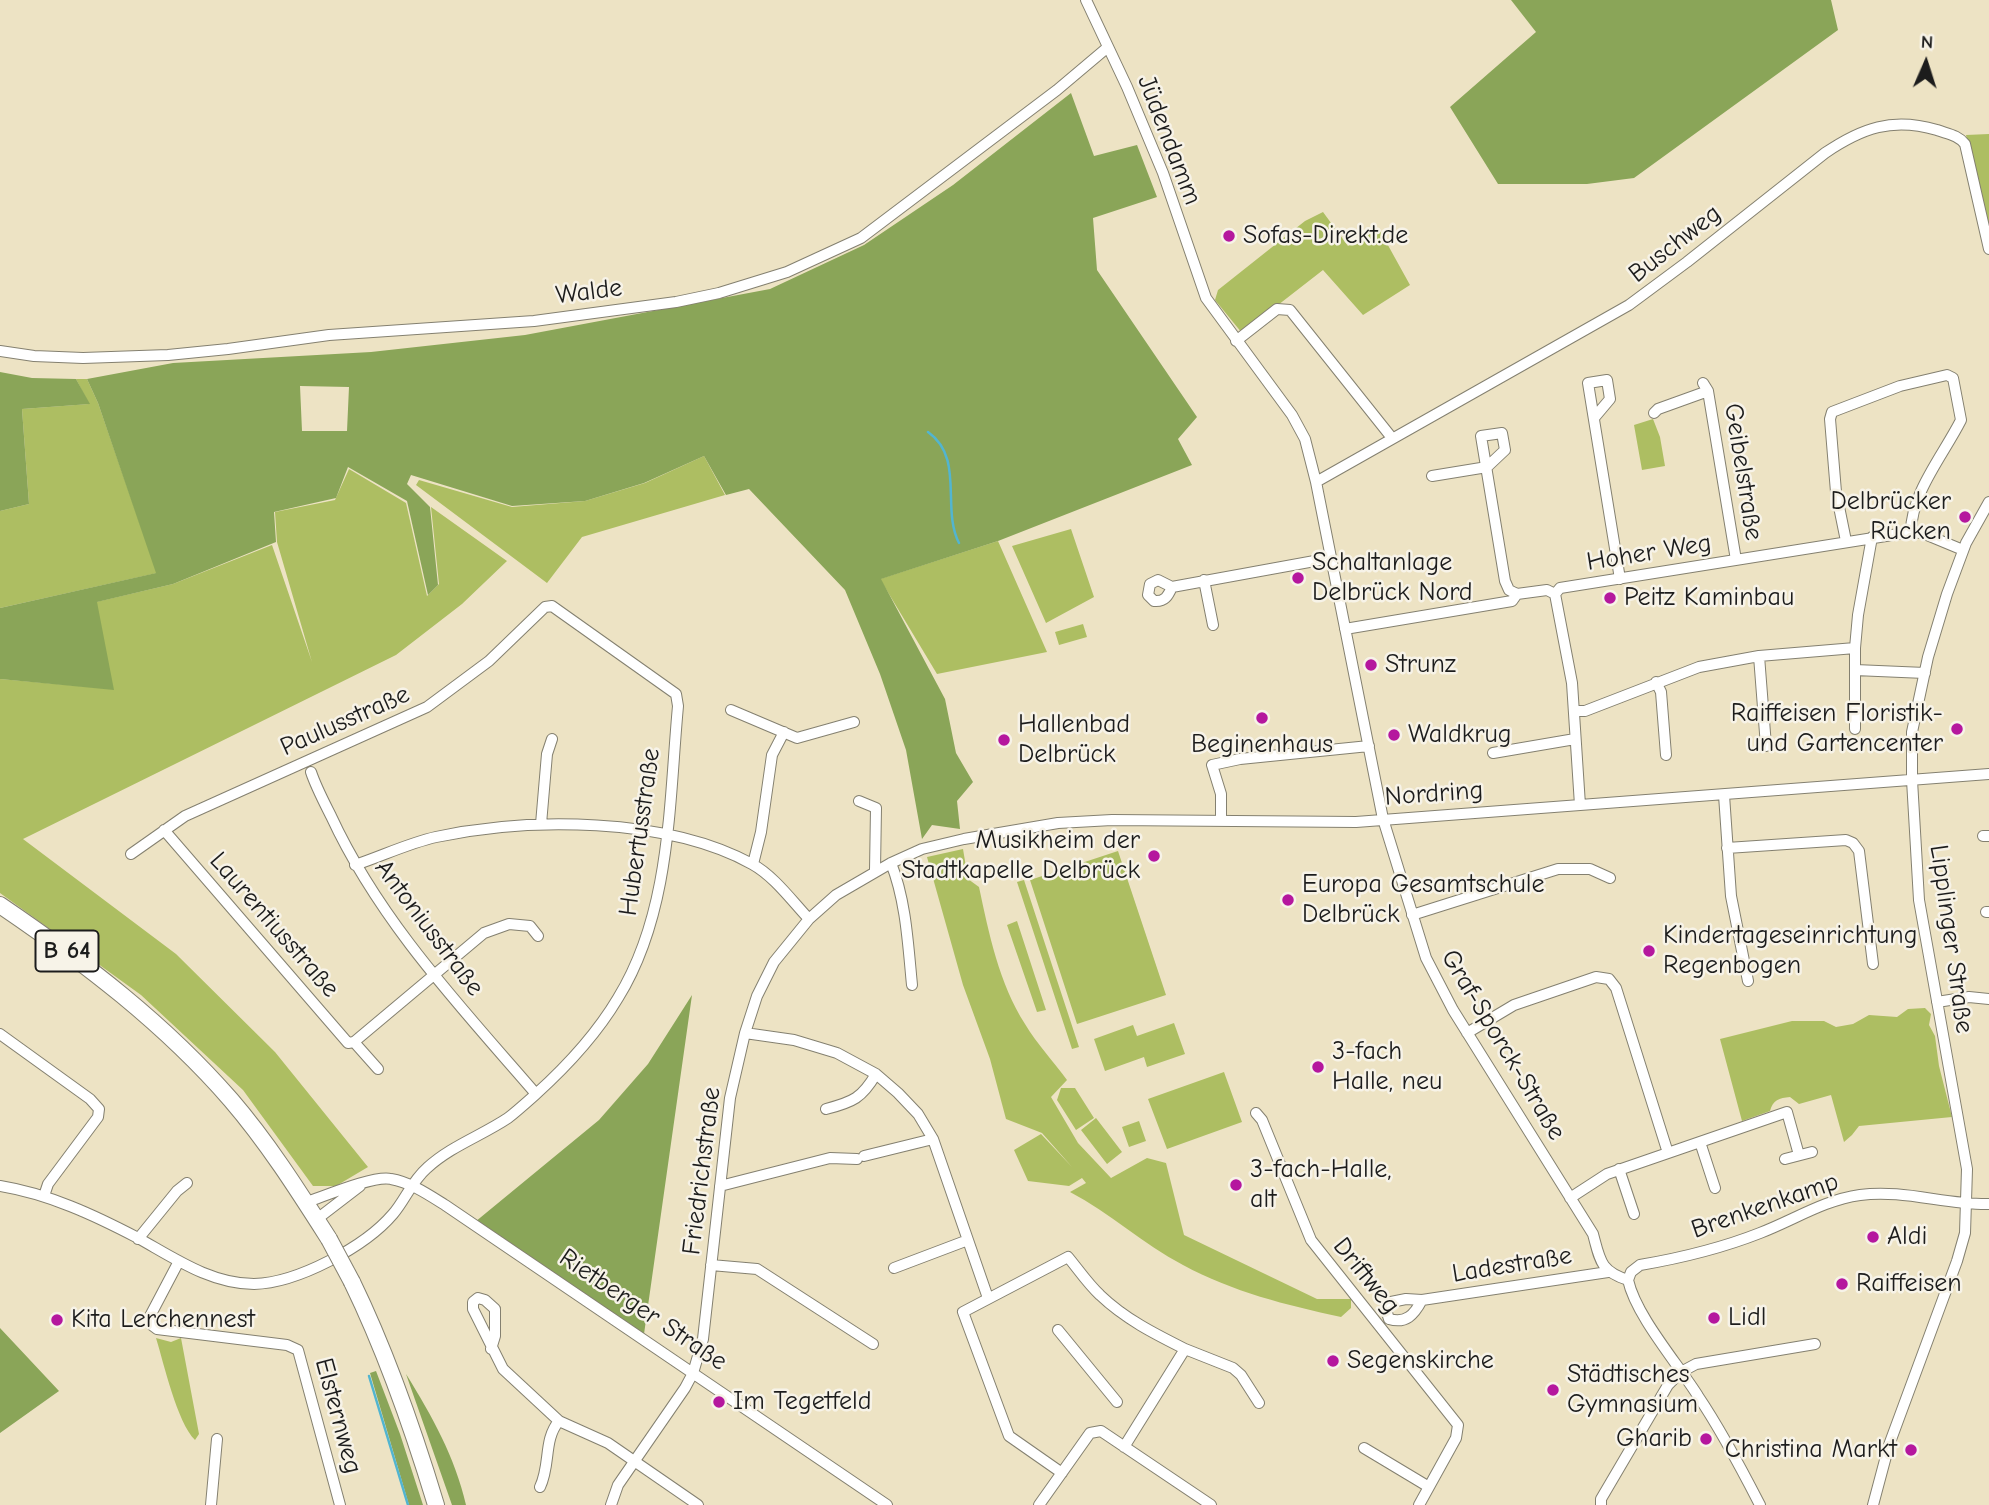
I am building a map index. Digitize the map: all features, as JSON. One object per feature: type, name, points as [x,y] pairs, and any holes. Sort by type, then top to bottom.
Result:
[{"type":"main road","name":"B 64","points":[[0,905],[73,956],[130,1001],[187,1054],[232,1101],[307,1202],[372,1323],[413,1430],[436,1505]]},
{"type":"street","name":"Jüdendamm","points":[[1086,0],[1163,173],[1206,298]]},
{"type":"street","name":"Walde","points":[[0,351],[34,356],[83,358],[168,355],[329,335],[534,321],[676,302],[719,293],[788,272],[861,238],[1057,90],[1108,47]]},
{"type":"street","name":"Buschweg","points":[[1316,482],[1629,305],[1825,153],[1846,138],[1868,128],[1901,124],[1930,128],[1959,137],[1965,145],[1989,249]]},
{"type":"street","name":"Graf-Sporck-Straße","points":[[1206,298],[1292,415],[1304,439],[1316,482],[1383,819],[1426,958],[1467,1033],[1593,1234],[1600,1262],[1608,1272]]},
{"type":"street","points":[[1236,341],[1277,309],[1290,310],[1392,438]]},
{"type":"street","points":[[1846,541],[1836,492],[1829,419],[1832,412],[1900,386],[1947,375],[1953,379],[1961,421],[1948,439],[1921,494],[1911,521],[1911,532]]},
{"type":"street","name":"Geibelstraße","points":[[1654,413],[1705,387],[1736,560]]},
{"type":"street","points":[[1594,418],[1620,579]]},
{"type":"street","points":[[1432,476],[1487,467],[1505,582],[1509,590],[1517,594]]},
{"type":"street","name":"Lipplinger Straße","points":[[1873,1505],[1889,1445],[1965,1233],[1967,1169],[1919,900],[1912,732],[1935,632],[1963,550],[1989,502]]},
{"type":"street","name":"Hoher Weg","points":[[1345,629],[1512,601],[1517,594],[1547,590],[1555,594],[1560,588],[1911,532],[1922,533],[1963,550]]},
{"type":"street","points":[[1855,729],[1855,648],[1872,537]]},
{"type":"street","points":[[1172,587],[1331,558]]},
{"type":"street","points":[[1204,580],[1213,625]]},
{"type":"street","points":[[1555,594],[1572,683],[1580,805]]},
{"type":"street","name":"Paulusstraße","points":[[131,854],[185,816],[427,707],[489,661],[545,607],[552,606],[559,611]]},
{"type":"street","name":"Hubertusstraße","points":[[0,1186],[44,1196],[89,1214],[202,1273],[234,1282],[254,1284],[283,1281],[319,1265],[372,1234],[394,1213],[424,1170],[446,1152],[508,1118],[583,1048],[619,997],[644,943],[659,889],[678,706],[676,694],[559,611]]},
{"type":"street","points":[[1574,711],[1585,711],[1699,667],[1759,656],[1855,648]]},
{"type":"street","points":[[1759,656],[1766,746]]},
{"type":"street","points":[[1855,670],[1925,673]]},
{"type":"street","points":[[1656,682],[1661,692],[1666,755]]},
{"type":"street","points":[[731,710],[797,738],[854,722]]},
{"type":"street","points":[[753,864],[761,832],[772,755],[784,732]]},
{"type":"street","points":[[541,824],[547,754],[552,738]]},
{"type":"street","points":[[1493,753],[1575,739]]},
{"type":"street","points":[[1221,821],[1221,794],[1212,765],[1240,759],[1368,746]]},
{"type":"street","points":[[300,765],[311,772],[316,766],[315,757]]},
{"type":"street","name":"Antoniusstraße","points":[[311,772],[367,887],[433,975],[536,1094]]},
{"type":"street","name":"Nordring","points":[[891,863],[922,849],[960,840],[1072,822],[1356,822],[1989,774]]},
{"type":"street","points":[[1724,795],[1731,895],[1748,981]]},
{"type":"street","points":[[859,801],[876,808],[876,870],[891,863],[896,876],[912,985]]},
{"type":"street","points":[[355,865],[433,838],[497,826],[590,825],[666,835],[704,844],[753,864],[810,919]]},
{"type":"street","name":"Laurentiusstraße","points":[[164,830],[348,1043],[354,1042],[378,1069]]},
{"type":"street","points":[[1727,848],[1846,840],[1853,843],[1859,851],[1873,964]]},
{"type":"street","points":[[1412,915],[1558,869],[1590,869],[1610,878]]},
{"type":"street","name":"Friedrichstraße","points":[[611,1505],[618,1485],[685,1388],[693,1373],[703,1339],[730,1098],[745,1033],[757,996],[774,962],[810,919],[836,895],[876,870]]},
{"type":"street","points":[[354,1042],[484,933],[509,924],[530,926],[538,936]]},
{"type":"street","points":[[1467,1033],[1514,1005],[1595,977],[1609,979],[1616,988],[1668,1153]]},
{"type":"street","points":[[1937,1002],[1969,997],[1989,999]]},
{"type":"street","points":[[745,1033],[794,1040],[837,1052],[876,1074],[918,1114],[933,1139],[988,1298]]},
{"type":"street","points":[[0,1034],[90,1099],[99,1109],[98,1117],[48,1184],[44,1196]]},
{"type":"street","points":[[826,1110],[851,1103],[866,1091],[876,1074]]},
{"type":"street","points":[[1570,1198],[1606,1174],[1787,1112],[1799,1155]]},
{"type":"street","name":"Driftweg","points":[[1256,1113],[1262,1120],[1311,1240],[1458,1426],[1456,1438],[1419,1505]]},
{"type":"street","points":[[720,1186],[830,1158],[860,1157],[933,1139]]},
{"type":"street","points":[[1700,1142],[1716,1188]]},
{"type":"street","points":[[1785,1159],[1812,1152]]},
{"type":"street","points":[[1619,1170],[1634,1214]]},
{"type":"street","name":"Rietberger Straße","points":[[307,1202],[390,1178],[412,1186],[445,1205],[887,1505]]},
{"type":"street","points":[[138,1239],[177,1191],[187,1183]]},
{"type":"street","points":[[317,1219],[363,1184]]},
{"type":"street","name":"Brenkenkamp","points":[[1628,1280],[1631,1272],[1640,1265],[1739,1241],[1836,1200],[1861,1195],[1880,1195],[1966,1205],[1989,1204]]},
{"type":"street","points":[[894,1268],[968,1240]]},
{"type":"street","points":[[1062,1473],[1009,1436],[963,1312],[1068,1257],[1098,1293],[1149,1331],[1233,1368],[1241,1375],[1259,1403]]},
{"type":"street","name":"Elsternweg","points":[[178,1261],[149,1318],[149,1324],[157,1329],[287,1345],[298,1350],[340,1505]]},
{"type":"street","points":[[711,1265],[757,1269],[873,1344]]},
{"type":"street","points":[[1608,1272],[1628,1280],[1636,1302],[1699,1397],[1758,1502]]},
{"type":"street","name":"Ladestraße","points":[[1389,1319],[1386,1310],[1391,1302],[1422,1300],[1608,1272]]},
{"type":"street","name":"Ladestraße","points":[[1389,1319],[1399,1322],[1406,1320],[1416,1311],[1422,1300]]},
{"type":"street","name":"Ladestraße","points":[[1380,1326],[1389,1319]]},
{"type":"street","points":[[1058,1330],[1117,1402]]},
{"type":"street","points":[[1601,1505],[1601,1499],[1668,1385],[1681,1372],[1696,1364],[1815,1344]]},
{"type":"street","points":[[491,1349],[502,1368],[559,1421],[608,1443],[698,1505]]},
{"type":"street","points":[[1124,1447],[1185,1349]]},
{"type":"street","points":[[540,1487],[547,1473],[550,1433],[559,1421]]},
{"type":"street","points":[[1039,1505],[1090,1433],[1101,1431],[1211,1505]]},
{"type":"street","points":[[211,1505],[218,1439]]},
{"type":"street","points":[[1364,1448],[1429,1487]]},
{"type":"green space","points":[[1511,0],[1831,0],[1838,30],[1634,178],[1587,184],[1498,184],[1450,107],[1536,32]]},
{"type":"green space","points":[[1071,93],[1094,156],[1137,145],[1157,197],[1093,218],[1097,270],[1197,417],[1178,439],[1192,465],[998,541],[881,579],[945,699],[956,753],[973,782],[957,801],[960,829],[932,825],[922,839],[906,750],[880,674],[845,590],[749,489],[726,495],[704,456],[644,483],[585,501],[512,506],[411,475],[407,484],[430,507],[438,585],[428,595],[407,501],[348,467],[336,498],[274,512],[276,542],[173,584],[97,602],[114,690],[0,679],[0,608],[156,573],[98,403],[87,379],[173,363],[371,352],[525,335],[770,289],[864,245],[953,185]],"holes":[[[300,386],[349,387],[347,431],[302,431]]]},
{"type":"green space","points":[[1989,134],[1989,234],[1966,135]]},
{"type":"green space","points":[[1323,212],[1348,246],[1379,229],[1410,285],[1363,315],[1323,270],[1242,333],[1215,300],[1218,290],[1305,221]]},
{"type":"green space","points":[[0,372],[32,378],[76,379],[90,404],[22,409],[29,504],[0,511]]},
{"type":"green space","points":[[76,379],[87,379],[98,403],[157,573],[0,608],[0,511],[29,504],[22,409],[89,404]]},
{"type":"green space","points":[[1653,419],[1660,437],[1665,466],[1642,470],[1634,425]]},
{"type":"green space","points":[[704,456],[725,495],[582,537],[547,583],[416,485],[419,480],[512,507],[585,501],[645,483]]},
{"type":"green space","points":[[349,469],[406,503],[427,596],[439,584],[431,507],[507,561],[462,604],[396,655],[23,839],[176,954],[275,1052],[368,1167],[336,1186],[313,1186],[243,1090],[141,995],[0,893],[0,679],[113,689],[96,602],[173,584],[272,545],[312,662],[277,542],[275,512],[335,500]]},
{"type":"green space","points":[[1071,529],[1094,597],[1046,623],[1012,546]]},
{"type":"green space","points":[[998,541],[1047,652],[937,674],[880,579]]},
{"type":"green space","points":[[1083,624],[1087,637],[1059,645],[1055,632]]},
{"type":"green space","points":[[963,849],[968,879],[979,887],[991,940],[1008,992],[1030,1031],[1067,1080],[1051,1097],[1078,1143],[1111,1178],[1147,1158],[1166,1163],[1184,1235],[1317,1299],[1351,1299],[1351,1308],[1341,1317],[1240,1290],[1183,1265],[1070,1192],[1086,1183],[1082,1178],[1069,1186],[1028,1181],[1014,1150],[1041,1134],[1072,1167],[1042,1133],[1006,1119],[990,1059],[963,985],[927,857]]},
{"type":"green space","points":[[1118,851],[1166,995],[1077,1024],[1030,880]]},
{"type":"green space","points":[[1024,880],[1079,1047],[1072,1049],[1017,882]]},
{"type":"green space","points":[[1017,921],[1046,1010],[1037,1012],[1007,925]]},
{"type":"green space","points":[[692,995],[644,1334],[475,1222],[599,1120],[648,1064]]},
{"type":"green space","points":[[1925,1008],[1931,1014],[1929,1025],[1935,1036],[1939,1066],[1952,1117],[1859,1126],[1844,1142],[1831,1095],[1799,1104],[1790,1097],[1783,1098],[1775,1102],[1770,1111],[1742,1121],[1720,1039],[1792,1021],[1824,1021],[1836,1027],[1853,1024],[1869,1015],[1897,1017],[1908,1009]]},
{"type":"green space","points":[[1174,1023],[1185,1054],[1147,1067],[1144,1057],[1105,1071],[1094,1039],[1133,1025],[1137,1036]]},
{"type":"green space","points":[[1224,1072],[1242,1122],[1167,1149],[1148,1099]]},
{"type":"green space","points":[[1061,1088],[1075,1088],[1094,1118],[1076,1130],[1057,1100]]},
{"type":"green space","points":[[1096,1118],[1122,1152],[1107,1164],[1081,1130]]},
{"type":"green space","points":[[1139,1121],[1146,1141],[1129,1147],[1122,1127]]},
{"type":"green space","points":[[0,1328],[59,1391],[0,1433]]},
{"type":"green space","points":[[156,1338],[171,1342],[181,1338],[199,1434],[195,1440],[188,1432],[177,1407]]},
{"type":"green space","points":[[376,1371],[423,1505],[409,1505],[370,1373]]},
{"type":"green space","points":[[406,1374],[442,1437],[456,1470],[466,1505],[452,1505]]},
{"type":"waterway","points":[[928,432],[946,455],[954,529],[959,543]]},
{"type":"waterway","points":[[369,1376],[408,1505]]},
{"type":"place","name":"Sofas-Direkt.de","points":[[1229,236]]},
{"type":"place","name":"Delbrücker Rücken","points":[[1965,517]]},
{"type":"place","name":"Schaltanlage Delbrück Nord","points":[[1298,578]]},
{"type":"place","name":"Peitz Kaminbau","points":[[1610,598]]},
{"type":"place","name":"Strunz","points":[[1371,665]]},
{"type":"place","name":"Beginenhaus","points":[[1262,718]]},
{"type":"place","name":"Raiffeisen Floristik- und Gartencenter","points":[[1957,729]]},
{"type":"place","name":"Waldkrug","points":[[1394,735]]},
{"type":"place","name":"Hallenbad Delbrück","points":[[1004,740]]},
{"type":"place","name":"Musikheim der Stadtkapelle Delbrück","points":[[1154,856]]},
{"type":"place","name":"Europa Gesamtschule Delbrück","points":[[1288,900]]},
{"type":"place","name":"Kindertageseinrichtung Regenbogen","points":[[1649,951]]},
{"type":"place","name":"3-fach Halle, neu","points":[[1318,1067]]},
{"type":"place","name":"3-fach-Halle, alt","points":[[1236,1185]]},
{"type":"place","name":"Aldi","points":[[1873,1237]]},
{"type":"place","name":"Raiffeisen","points":[[1842,1284]]},
{"type":"place","name":"Lidl","points":[[1714,1318]]},
{"type":"place","name":"Kita Lerchennest","points":[[57,1320]]},
{"type":"place","name":"Segenskirche","points":[[1333,1361]]},
{"type":"place","name":"Städtisches Gymnasium","points":[[1553,1390]]},
{"type":"place","name":"Im Tegetfeld","points":[[719,1402]]},
{"type":"place","name":"Gharib","points":[[1706,1439]]},
{"type":"place","name":"Christina Markt","points":[[1911,1450]]}]
